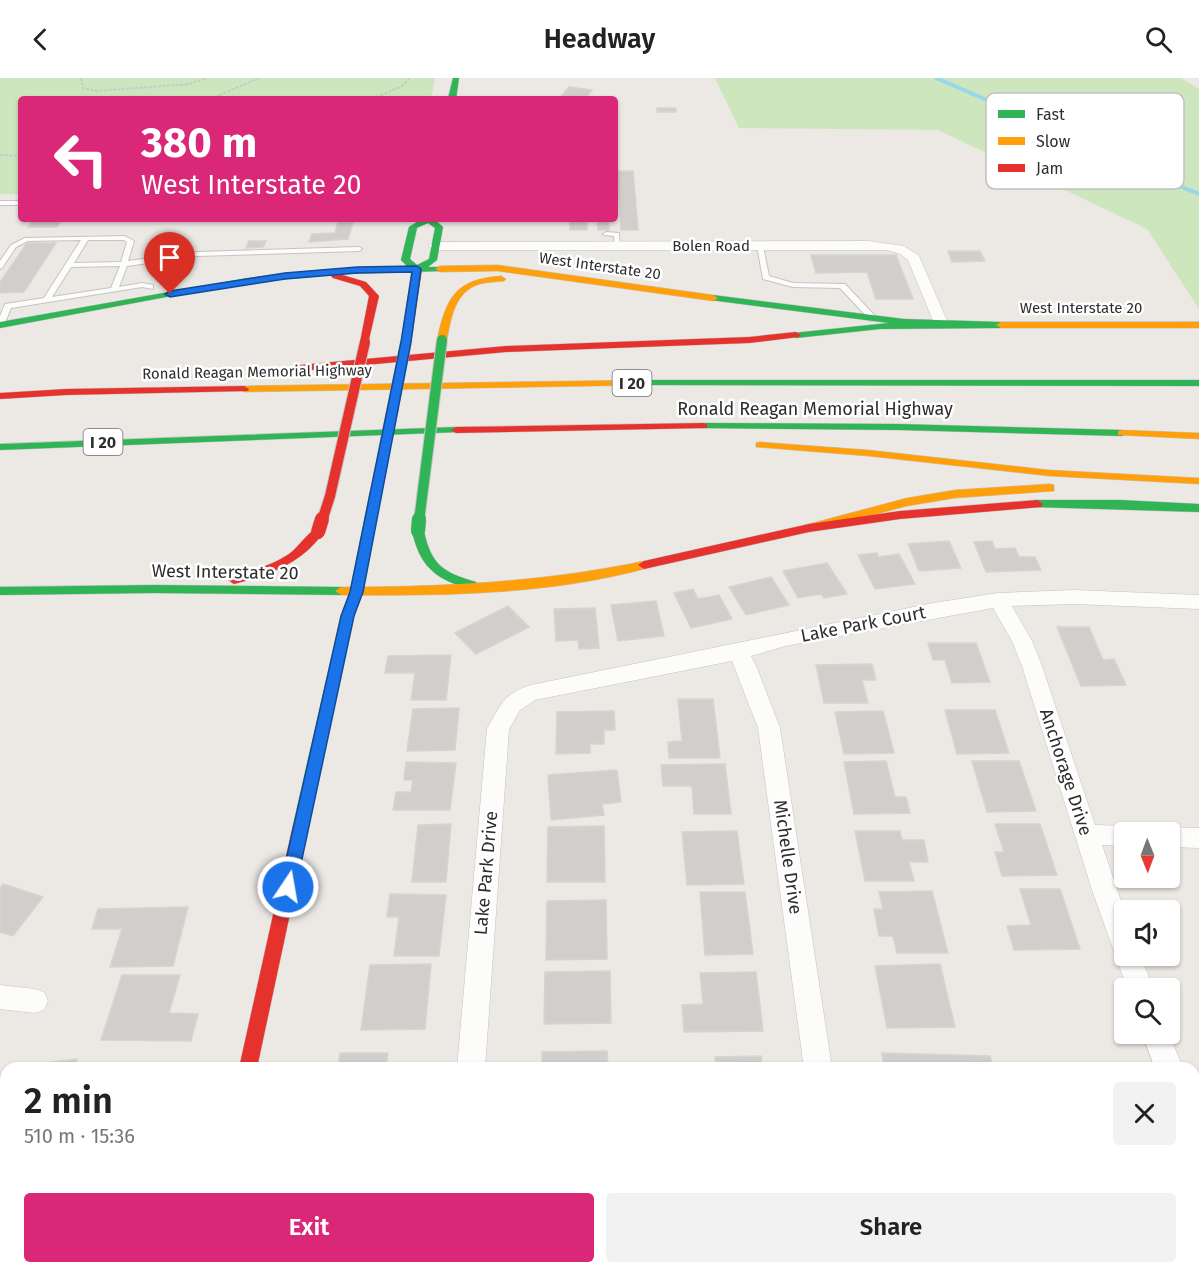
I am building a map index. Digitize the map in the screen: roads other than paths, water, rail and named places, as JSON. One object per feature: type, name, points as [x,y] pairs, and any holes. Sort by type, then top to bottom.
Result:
[{"type":"main road","points":[[453,96],[456,78]]},
{"type":"main road","points":[[417,269],[405,260],[413,227],[423,222]]},
{"type":"main road","points":[[417,269],[433,260],[439,227],[433,222]]},
{"type":"main road","name":"West Interstate 20","points":[[0,325],[208,287],[314,274],[498,268],[873,319],[968,324],[1199,324]]},
{"type":"main road","points":[[249,1062],[347,616],[356,592],[406,342],[417,269]]},
{"type":"main road","points":[[154,589],[233,580],[267,572],[292,561],[308,548],[318,532],[330,496],[375,303],[371,290],[351,279],[314,274]]},
{"type":"main road","points":[[481,588],[451,580],[432,567],[420,550],[418,531],[442,340],[449,306],[455,294],[471,285],[495,279],[636,287]]},
{"type":"main road","points":[[286,370],[506,349],[738,340],[880,326],[968,324]]},
{"type":"main road","points":[[66,392],[228,376]]},
{"type":"main road","name":"Ronald Reagan Memorial Highway","points":[[0,396],[66,392],[593,383],[1199,383]]},
{"type":"main road","name":"Ronald Reagan Memorial Highway","points":[[0,447],[321,434],[548,428],[811,425],[1073,430],[1199,436]]},
{"type":"main road","points":[[548,428],[689,440]]},
{"type":"main road","points":[[748,444],[868,453],[1049,472],[1199,481]]},
{"type":"main road","points":[[809,528],[907,502],[955,494],[1060,488],[1199,487]]},
{"type":"main road","name":"West Interstate 20","points":[[0,591],[154,589],[411,592],[526,585],[623,570],[809,528],[900,516],[1020,504],[1120,504],[1199,508]]},
{"type":"street","name":"Bolen Road","points":[[435,246],[869,245],[893,247],[905,251],[914,259],[941,323]]},
{"type":"street","name":"Lake Park Court","points":[[531,693],[738,652],[808,634],[998,600],[1074,597],[1199,602]]},
{"type":"street","name":"Anchorage Drive","points":[[998,600],[1022,641],[1032,666],[1114,916]]},
{"type":"street","name":"Michelle Drive","points":[[738,652],[747,668],[769,728],[817,1062]]},
{"type":"street","name":"Lake Park Drive","points":[[471,1062],[498,729],[512,704],[531,693]]},
{"type":"street","points":[[1086,835],[1114,836]]},
{"type":"street","points":[[1180,837],[1199,838]]},
{"type":"street","points":[[0,997],[35,1001]]},
{"type":"street","points":[[1160,1044],[1167,1062]]},
{"type":"lane","points":[[0,203],[18,203]]},
{"type":"lane","points":[[606,234],[617,234],[618,246]]},
{"type":"lane","points":[[46,301],[86,238]]},
{"type":"lane","points":[[0,267],[14,246],[27,239],[125,238],[131,241],[114,289]]},
{"type":"lane","points":[[760,246],[766,277],[776,282],[794,285],[842,286],[873,319]]},
{"type":"lane","points":[[69,266],[124,264],[215,253],[359,249]]},
{"type":"lane","points":[[0,325],[4,306],[65,300],[145,284],[150,287]]},
{"type":"waterway","points":[[936,78],[986,100]]},
{"type":"waterway","points":[[1184,188],[1199,194]]}]
